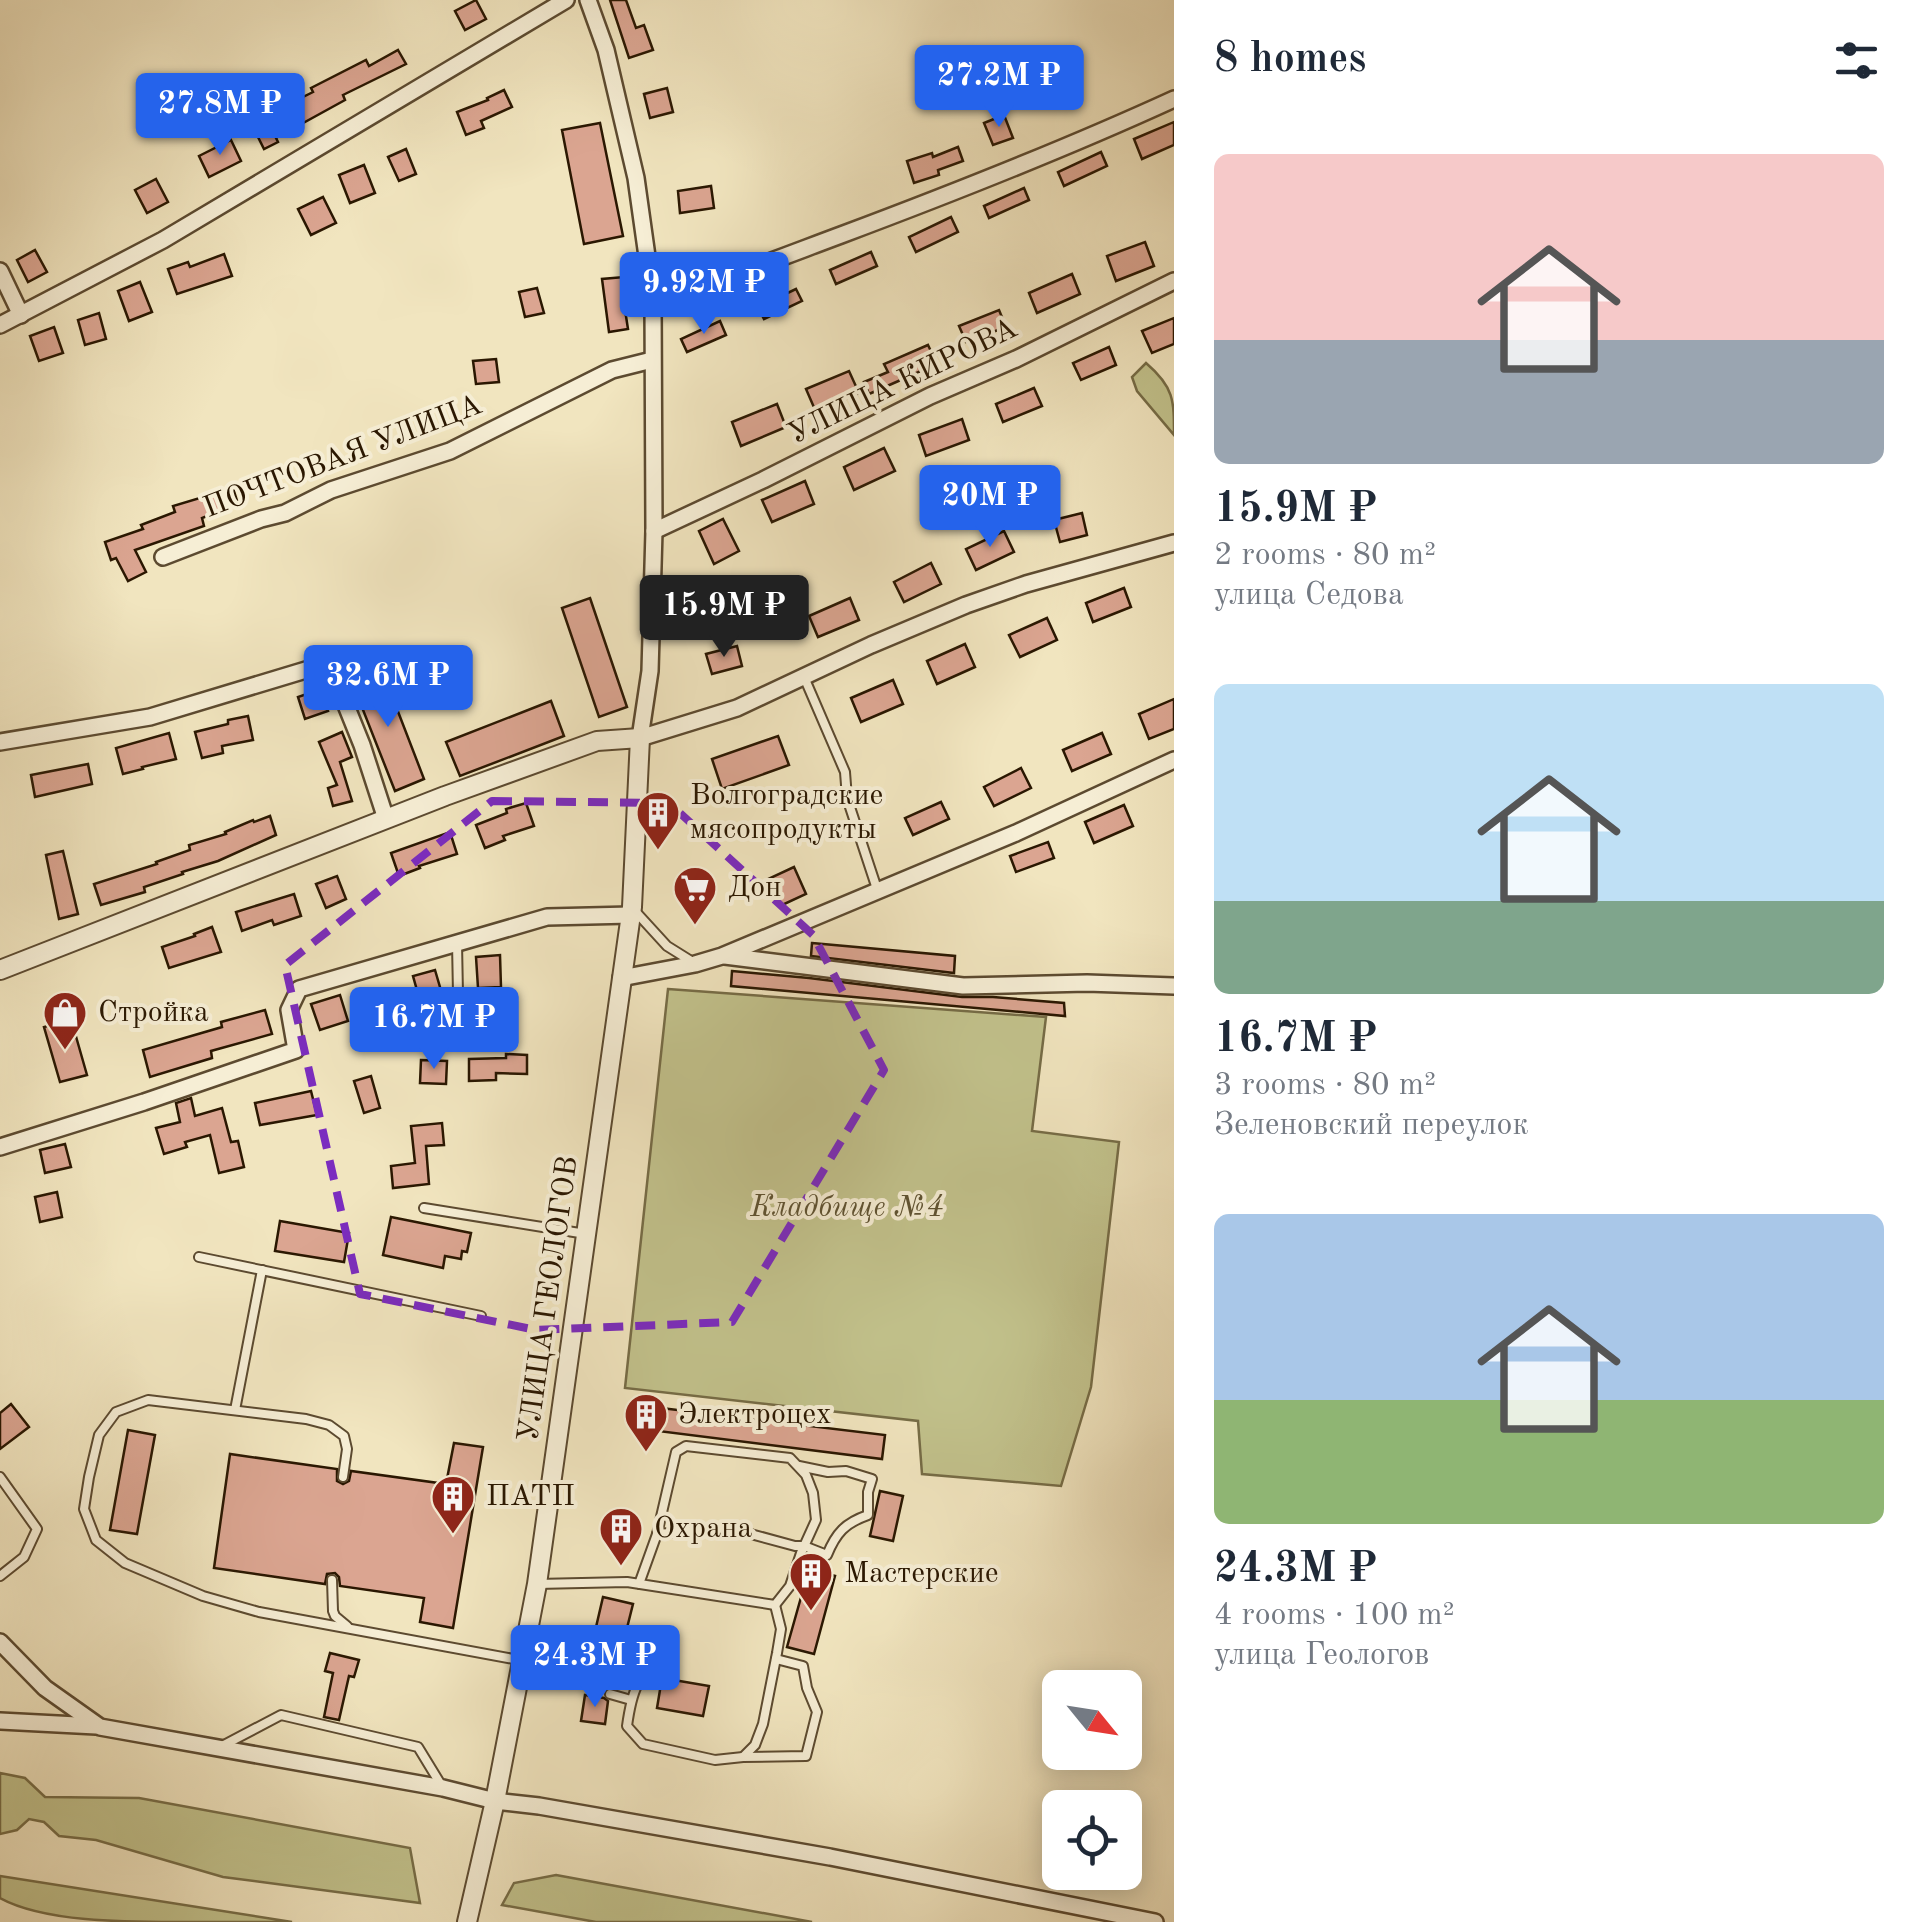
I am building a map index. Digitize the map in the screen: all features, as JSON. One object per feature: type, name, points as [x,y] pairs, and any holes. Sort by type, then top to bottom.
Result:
[{"type":"street","points":[[0,326],[163,240],[566,0]]},
{"type":"street","points":[[588,0],[606,50],[636,178],[653,299],[650,671],[640,738]]},
{"type":"street","points":[[653,299],[698,288],[923,204],[1070,147],[1174,100]]},
{"type":"street","points":[[0,270],[22,314]]},
{"type":"street","name":"УЛИЦА КИРОВА","points":[[654,531],[1174,282]]},
{"type":"street","name":"ПОЧТОВАЯ УЛИЦА","points":[[163,557],[285,512],[330,490],[450,450],[612,370],[652,360]]},
{"type":"street","points":[[0,970],[597,741],[640,738],[737,708],[871,645],[1026,584],[1174,543]]},
{"type":"street","points":[[0,742],[150,717],[329,664],[386,819]]},
{"type":"street","name":"УЛИЦА ГЕОЛОГОВ","points":[[467,1922],[537,1584],[631,911],[640,738]]},
{"type":"street","points":[[622,978],[722,956],[1016,833],[1174,760]]},
{"type":"street","points":[[0,1146],[296,1050],[289,1010],[299,989],[547,917],[631,911]]},
{"type":"street","points":[[722,956],[963,986],[1174,986]]},
{"type":"street","points":[[0,1642],[45,1688],[100,1727]]},
{"type":"street","points":[[0,1721],[100,1727],[441,1783],[495,1801],[830,1857],[1155,1922]]},
{"type":"lane","points":[[804,678],[845,772],[848,798],[878,892]]},
{"type":"lane","points":[[631,911],[667,946],[695,964]]},
{"type":"lane","points":[[457,943],[459,1046]]},
{"type":"lane","points":[[424,1208],[586,1234]]},
{"type":"lane","points":[[199,1257],[481,1316]]},
{"type":"lane","points":[[235,1410],[262,1270]]},
{"type":"lane","points":[[344,1477],[344,1436],[329,1425],[148,1400],[116,1412],[98,1435],[84,1509],[96,1540],[125,1563],[202,1596],[260,1612],[524,1660]]},
{"type":"lane","points":[[639,1584],[657,1534],[676,1452],[686,1446],[790,1458],[806,1475],[814,1493],[816,1520],[790,1586],[775,1605]]},
{"type":"lane","points":[[657,1534],[707,1530],[747,1533],[827,1555],[835,1535],[852,1520],[868,1515],[872,1478],[796,1464]]},
{"type":"lane","points":[[0,1477],[36,1530],[24,1558],[0,1576]]},
{"type":"lane","points":[[332,1580],[335,1616],[356,1630]]},
{"type":"lane","points":[[537,1584],[639,1584],[775,1605]]},
{"type":"lane","points":[[743,1757],[755,1745],[763,1724],[781,1629],[775,1605]]},
{"type":"lane","points":[[665,1654],[644,1672],[631,1700],[627,1726],[642,1744],[715,1760],[806,1756],[817,1712],[803,1666],[776,1659]]},
{"type":"lane","points":[[610,1694],[631,1700]]},
{"type":"lane","points":[[218,1748],[281,1715],[418,1747],[441,1783]]},
{"type":"highlighted area","points":[[492,801],[669,803],[813,935],[884,1070],[732,1322],[536,1330],[360,1294],[285,965]]},
{"type":"green space","points":[[1146,363],[1167,387],[1174,412],[1174,435],[1137,391],[1132,377]]},
{"type":"green space","name":"Кладбище №4","points":[[668,989],[1046,1017],[1032,1131],[1119,1142],[1091,1387],[1061,1486],[922,1474],[918,1421],[625,1388]]},
{"type":"green space","points":[[0,1773],[25,1778],[45,1797],[139,1798],[410,1848],[420,1903],[223,1877],[96,1840],[59,1836],[44,1822],[29,1819],[17,1830],[0,1834]]},
{"type":"green space","points":[[556,1875],[812,1922],[596,1922],[502,1905],[514,1883]]},
{"type":"green space","points":[[0,1876],[292,1922],[133,1922],[62,1916],[0,1898]]},
{"type":"building","points":[[476,0],[486,19],[465,30],[455,11]]},
{"type":"building","points":[[610,0],[626,0],[636,28],[644,25],[653,50],[629,58]]},
{"type":"building","points":[[398,50],[406,64],[343,95],[345,100],[276,138],[278,142],[264,149],[254,129],[283,114],[281,108],[366,60],[369,66]]},
{"type":"building","points":[[667,88],[673,112],[650,118],[644,94]]},
{"type":"building","points":[[504,90],[512,107],[481,121],[484,128],[466,135],[457,112]]},
{"type":"building","points":[[1004,115],[1013,138],[993,145],[984,123]]},
{"type":"building","points":[[1174,122],[1174,145],[1142,159],[1134,139]]},
{"type":"building","points":[[600,123],[623,236],[584,244],[562,130]]},
{"type":"building","points":[[231,140],[241,161],[209,177],[199,156]]},
{"type":"building","points":[[958,147],[963,161],[914,183],[907,161],[932,153],[933,157]]},
{"type":"building","points":[[406,149],[416,174],[399,181],[388,157]]},
{"type":"building","points":[[1101,152],[1107,166],[1064,186],[1058,172]]},
{"type":"building","points":[[364,165],[375,193],[350,203],[339,175]]},
{"type":"building","points":[[156,179],[168,202],[147,213],[135,190]]},
{"type":"building","points":[[711,186],[714,208],[680,213],[678,191]]},
{"type":"building","points":[[1024,188],[1029,200],[989,218],[984,206]]},
{"type":"building","points":[[323,197],[336,223],[311,235],[298,209]]},
{"type":"building","points":[[951,217],[958,232],[916,252],[909,237]]},
{"type":"building","points":[[1145,242],[1154,266],[1116,281],[1107,256]]},
{"type":"building","points":[[35,250],[47,272],[28,282],[17,260]]},
{"type":"building","points":[[871,252],[877,266],[836,284],[830,270]]},
{"type":"building","points":[[224,254],[232,276],[177,294],[168,269],[188,262],[190,267]]},
{"type":"building","points":[[1072,274],[1080,294],[1037,313],[1029,293]]},
{"type":"building","points":[[624,277],[628,329],[609,332],[602,279]]},
{"type":"building","points":[[140,282],[152,312],[129,321],[118,291]]},
{"type":"building","points":[[537,288],[544,313],[525,317],[519,292]]},
{"type":"building","points":[[796,289],[802,301],[764,319],[758,307]]},
{"type":"building","points":[[999,310],[1006,327],[966,342],[959,326]]},
{"type":"building","points":[[99,313],[106,339],[85,345],[78,320]]},
{"type":"building","points":[[1174,318],[1174,344],[1152,353],[1142,331]]},
{"type":"building","points":[[720,321],[726,335],[687,352],[681,339]]},
{"type":"building","points":[[54,327],[63,353],[39,361],[30,336]]},
{"type":"building","points":[[928,345],[937,364],[869,394],[864,382],[888,372],[884,364]]},
{"type":"building","points":[[1109,347],[1116,365],[1081,380],[1073,363]]},
{"type":"building","points":[[496,359],[499,382],[476,384],[473,361]]},
{"type":"building","points":[[849,371],[859,393],[816,412],[806,389]]},
{"type":"building","points":[[1034,388],[1042,406],[1003,422],[996,404]]},
{"type":"building","points":[[777,404],[786,427],[741,446],[732,422]]},
{"type":"building","points":[[962,419],[969,440],[926,456],[919,435]]},
{"type":"building","points":[[884,448],[895,471],[854,490],[844,467]]},
{"type":"building","points":[[805,481],[814,504],[772,522],[762,500]]},
{"type":"building","points":[[233,488],[238,504],[202,518],[204,526],[135,550],[146,572],[128,581],[116,558],[111,560],[105,542],[143,529],[141,525],[175,512],[173,506]]},
{"type":"building","points":[[1082,513],[1087,535],[1060,542],[1054,520]]},
{"type":"building","points":[[723,519],[739,551],[714,564],[699,531]]},
{"type":"building","points":[[1004,531],[1014,552],[976,570],[966,549]]},
{"type":"building","points":[[931,563],[941,584],[904,602],[894,582]]},
{"type":"building","points":[[722,583],[729,616],[695,622],[689,589]]},
{"type":"building","points":[[1124,588],[1131,607],[1093,622],[1086,603]]},
{"type":"building","points":[[590,598],[627,707],[599,717],[562,608]]},
{"type":"building","points":[[850,598],[859,620],[818,637],[809,616]]},
{"type":"building","points":[[1047,618],[1057,640],[1020,657],[1009,635]]},
{"type":"building","points":[[965,644],[975,667],[937,684],[927,661]]},
{"type":"building","points":[[737,646],[742,666],[712,674],[706,654]]},
{"type":"building","points":[[382,670],[424,779],[395,791],[352,682]]},
{"type":"building","points":[[893,680],[903,704],[861,722],[851,698]]},
{"type":"building","points":[[321,689],[328,711],[305,719],[298,697]]},
{"type":"building","points":[[1174,699],[1174,729],[1149,739],[1139,714]]},
{"type":"building","points":[[551,701],[564,736],[460,776],[446,742]]},
{"type":"building","points":[[248,716],[253,740],[222,746],[223,753],[202,758],[195,732]]},
{"type":"building","points":[[342,732],[352,757],[340,762],[352,801],[333,806],[328,788],[337,785],[319,742]]},
{"type":"building","points":[[169,733],[176,759],[123,774],[116,748]]},
{"type":"building","points":[[1102,733],[1111,754],[1072,771],[1063,750]]},
{"type":"building","points":[[778,736],[789,765],[722,789],[712,759]]},
{"type":"building","points":[[88,764],[92,784],[35,797],[31,775]]},
{"type":"building","points":[[1021,768],[1031,788],[994,806],[984,787]]},
{"type":"building","points":[[941,802],[949,819],[913,835],[905,818]]},
{"type":"building","points":[[526,803],[534,826],[503,836],[505,840],[485,848],[476,825]]},
{"type":"building","points":[[1124,805],[1133,826],[1094,843],[1085,822]]},
{"type":"building","points":[[270,816],[276,835],[144,887],[145,892],[101,905],[94,884],[157,864],[190,850],[189,845]]},
{"type":"building","points":[[450,832],[457,854],[399,876],[391,853]]},
{"type":"building","points":[[1048,842],[1054,858],[1016,872],[1010,856]]},
{"type":"building","points":[[63,851],[78,914],[59,919],[46,855]]},
{"type":"building","points":[[794,867],[806,894],[780,906],[768,879]]},
{"type":"building","points":[[337,876],[346,899],[326,908],[316,884]]},
{"type":"building","points":[[294,894],[301,916],[274,925],[272,920],[242,931],[236,912]]},
{"type":"building","points":[[212,927],[221,952],[169,968],[162,947]]},
{"type":"building","points":[[812,943],[955,956],[954,973],[811,956]]},
{"type":"building","points":[[500,955],[501,987],[478,988],[476,957]]},
{"type":"building","points":[[435,970],[442,994],[420,1001],[413,976]]},
{"type":"building","points":[[732,971],[962,997],[1064,1003],[1065,1016],[731,986]]},
{"type":"building","points":[[340,995],[348,1021],[320,1030],[311,1004]]},
{"type":"building","points":[[265,1010],[272,1034],[211,1051],[212,1058],[150,1077],[143,1050]]},
{"type":"building","name":"Стройка","points":[[71,1019],[87,1075],[60,1082],[44,1027]]},
{"type":"building","points":[[506,1054],[527,1055],[527,1074],[496,1073],[496,1080],[469,1081],[469,1059],[506,1058]]},
{"type":"building","points":[[421,1060],[447,1061],[446,1084],[420,1083]]},
{"type":"building","points":[[371,1076],[380,1108],[364,1113],[354,1081]]},
{"type":"building","points":[[311,1091],[317,1115],[260,1125],[255,1103]]},
{"type":"building","points":[[191,1098],[195,1116],[222,1108],[231,1142],[238,1141],[244,1167],[219,1173],[210,1135],[185,1142],[187,1147],[164,1154],[156,1128],[180,1122],[176,1103]]},
{"type":"building","points":[[442,1123],[444,1145],[426,1146],[429,1184],[393,1188],[391,1166],[415,1163],[411,1126]]},
{"type":"building","points":[[65,1144],[71,1167],[45,1173],[40,1150]]},
{"type":"building","points":[[57,1192],[62,1217],[40,1222],[35,1197]]},
{"type":"building","points":[[391,1217],[471,1233],[467,1252],[462,1251],[461,1259],[445,1256],[443,1268],[383,1255]]},
{"type":"building","points":[[280,1221],[349,1233],[344,1262],[275,1251]]},
{"type":"building","points":[[11,1404],[29,1427],[0,1449],[0,1413]]},
{"type":"building","points":[[661,1408],[885,1435],[882,1459],[658,1431]]},
{"type":"building","points":[[128,1430],[155,1435],[137,1534],[110,1530]]},
{"type":"building","points":[[454,1443],[483,1447],[453,1628],[420,1622],[424,1598],[340,1586],[335,1573],[327,1574],[325,1584],[214,1568],[230,1454],[337,1469],[337,1481],[343,1484],[349,1481],[351,1471],[446,1484]]},
{"type":"building","points":[[880,1491],[903,1496],[893,1541],[870,1536]]},
{"type":"building","name":"Мастерские","points":[[809,1569],[835,1576],[814,1654],[787,1647]]},
{"type":"building","points":[[603,1597],[633,1604],[622,1648],[593,1640]]},
{"type":"building","points":[[330,1653],[359,1660],[354,1677],[349,1676],[339,1720],[324,1717],[333,1673],[325,1671]]},
{"type":"building","points":[[662,1678],[709,1686],[703,1716],[657,1708]]},
{"type":"building","points":[[585,1695],[608,1701],[605,1724],[581,1721]]},
{"type":"place","name":"Волгоградские мясопродукты","points":[[658,851]]},
{"type":"place","name":"Дон","points":[[695,926]]},
{"type":"place","name":"Стройка","points":[[65,1051]]},
{"type":"place","name":"Электроцех","points":[[646,1453]]},
{"type":"place","name":"ПАТП","points":[[453,1535]]},
{"type":"place","name":"Охрана","points":[[621,1567]]},
{"type":"place","name":"Мастерские","points":[[811,1612]]}]
